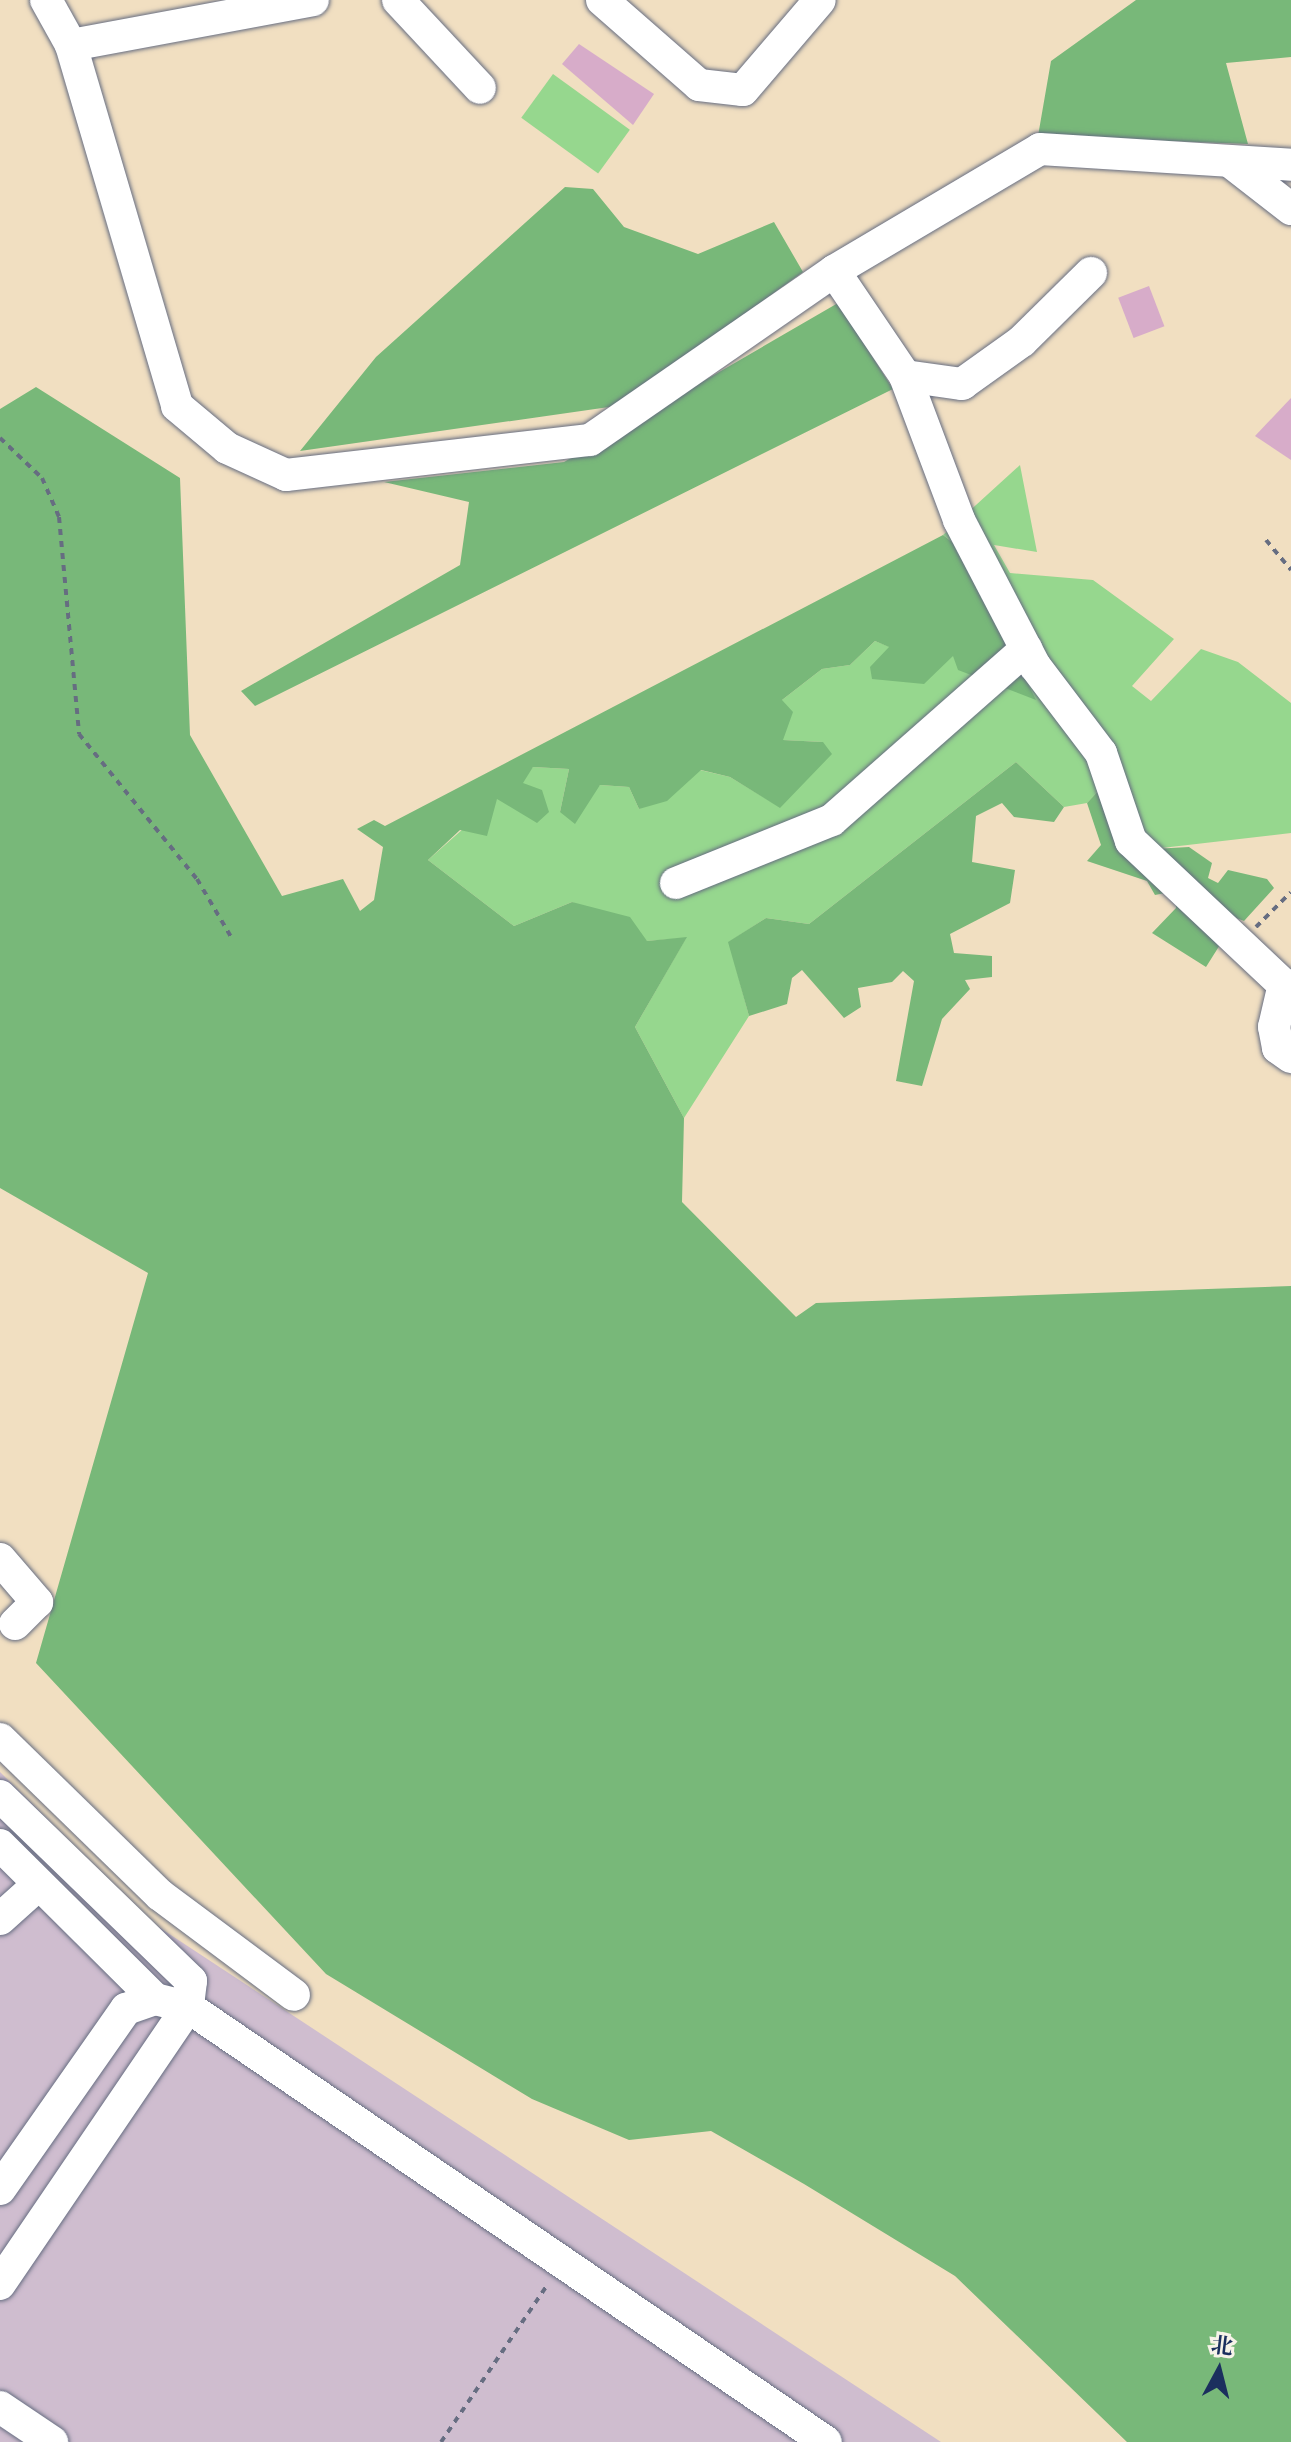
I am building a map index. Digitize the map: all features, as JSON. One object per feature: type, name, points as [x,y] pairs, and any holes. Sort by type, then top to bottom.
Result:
[{"type":"street","points":[[46,0],[71,45],[163,374],[177,406],[227,448],[286,475],[590,440],[834,271],[1040,149],[1291,165]]},
{"type":"street","points":[[71,45],[313,0]]},
{"type":"street","points":[[398,0],[480,88]]},
{"type":"street","points":[[602,0],[699,85],[743,90],[820,0]]},
{"type":"street","points":[[1229,161],[1291,209]]},
{"type":"street","points":[[834,271],[905,376],[959,520],[1026,649],[1101,753],[1131,841],[1287,988],[1274,1027],[1278,1048],[1291,1057]]},
{"type":"street","points":[[905,376],[962,384],[1022,341],[1091,273]]},
{"type":"street","points":[[676,883],[832,820],[1026,649]]},
{"type":"street","points":[[0,1559],[37,1602],[15,1624]]},
{"type":"street","points":[[0,1739],[160,1895],[294,1995]]},
{"type":"street","points":[[0,1796],[191,1981],[188,2007],[0,2284]]},
{"type":"street","points":[[0,1845],[155,1999],[188,2007],[826,2442]]},
{"type":"street","points":[[0,1919],[39,1884]]},
{"type":"street","points":[[0,2189],[126,2009],[155,1999]]},
{"type":"street","points":[[0,2407],[52,2442]]},
{"type":"path","points":[[0,438],[42,478],[59,517],[79,734],[197,879],[233,940]]},
{"type":"path","points":[[1266,540],[1291,570]]},
{"type":"path","points":[[1241,942],[1291,892]]},
{"type":"path","points":[[441,2442],[562,2262]]},
{"type":"shaded area","points":[[0,1772],[151,1922],[941,2442],[0,2442]]},
{"type":"green space","points":[[1136,0],[1291,0],[1291,57],[1226,63],[1248,144],[1038,136],[1051,61]]},
{"type":"green space","points":[[553,74],[630,130],[598,174],[521,118]]},
{"type":"green space","points":[[565,187],[593,189],[624,227],[698,254],[774,222],[803,272],[616,406],[300,451],[376,357]]},
{"type":"green space","points":[[838,303],[893,389],[255,706],[241,691],[460,565],[469,502],[384,482],[564,462]]},
{"type":"green space","points":[[36,387],[180,478],[190,735],[282,896],[343,879],[360,911],[374,900],[383,847],[357,829],[374,820],[385,826],[943,535],[961,549],[1036,700],[958,670],[953,656],[924,684],[872,679],[870,667],[889,647],[875,641],[850,665],[822,669],[782,700],[793,712],[783,740],[823,742],[832,754],[780,808],[730,777],[701,770],[667,801],[639,809],[629,787],[600,785],[575,824],[560,812],[569,769],[533,767],[523,783],[542,790],[549,812],[537,823],[497,799],[487,836],[460,830],[428,860],[514,926],[572,902],[630,917],[647,941],[687,937],[635,1027],[684,1118],[682,1202],[796,1317],[816,1303],[1291,1286],[1291,2442],[1127,2442],[955,2276],[804,2184],[711,2131],[629,2140],[532,2099],[326,1974],[36,1663],[148,1273],[0,1188],[0,409]]},
{"type":"green space","points":[[1020,465],[1037,552],[994,545],[1010,573],[1093,580],[1174,639],[1132,686],[1151,701],[1201,649],[1238,662],[1291,703],[1291,833],[1153,849],[1101,788],[1087,803],[1064,807],[1016,762],[809,924],[766,918],[729,942],[749,1016],[684,1118],[635,1027],[686,938],[647,941],[572,902],[514,926],[428,860],[533,767],[569,769],[560,812],[600,785],[629,787],[639,809],[700,770],[730,777],[780,807],[823,742],[782,740],[782,700],[822,669],[850,665],[875,641],[890,647],[924,683],[953,655],[961,549],[943,535]]},
{"type":"green space","points":[[1016,762],[1064,807],[1054,822],[1014,817],[1002,803],[976,816],[972,862],[1015,870],[1010,903],[950,934],[954,953],[992,956],[992,977],[965,980],[970,989],[942,1019],[922,1086],[896,1081],[914,981],[903,971],[892,982],[858,988],[861,1007],[844,1018],[802,970],[792,978],[787,1004],[749,1016],[728,942],[766,918],[809,924]]},
{"type":"green space","points":[[1101,788],[1153,849],[1189,847],[1212,863],[1208,878],[1218,883],[1228,870],[1267,879],[1274,888],[1244,921],[1226,914],[1223,940],[1206,967],[1152,933],[1176,908],[1175,891],[1155,895],[1147,881],[1087,861],[1101,845],[1087,803]]},
{"type":"building","points":[[579,44],[654,94],[633,125],[562,64]]},
{"type":"building","points":[[1149,286],[1164,326],[1134,338],[1118,298]]},
{"type":"building","points":[[1291,398],[1291,460],[1255,436]]}]
